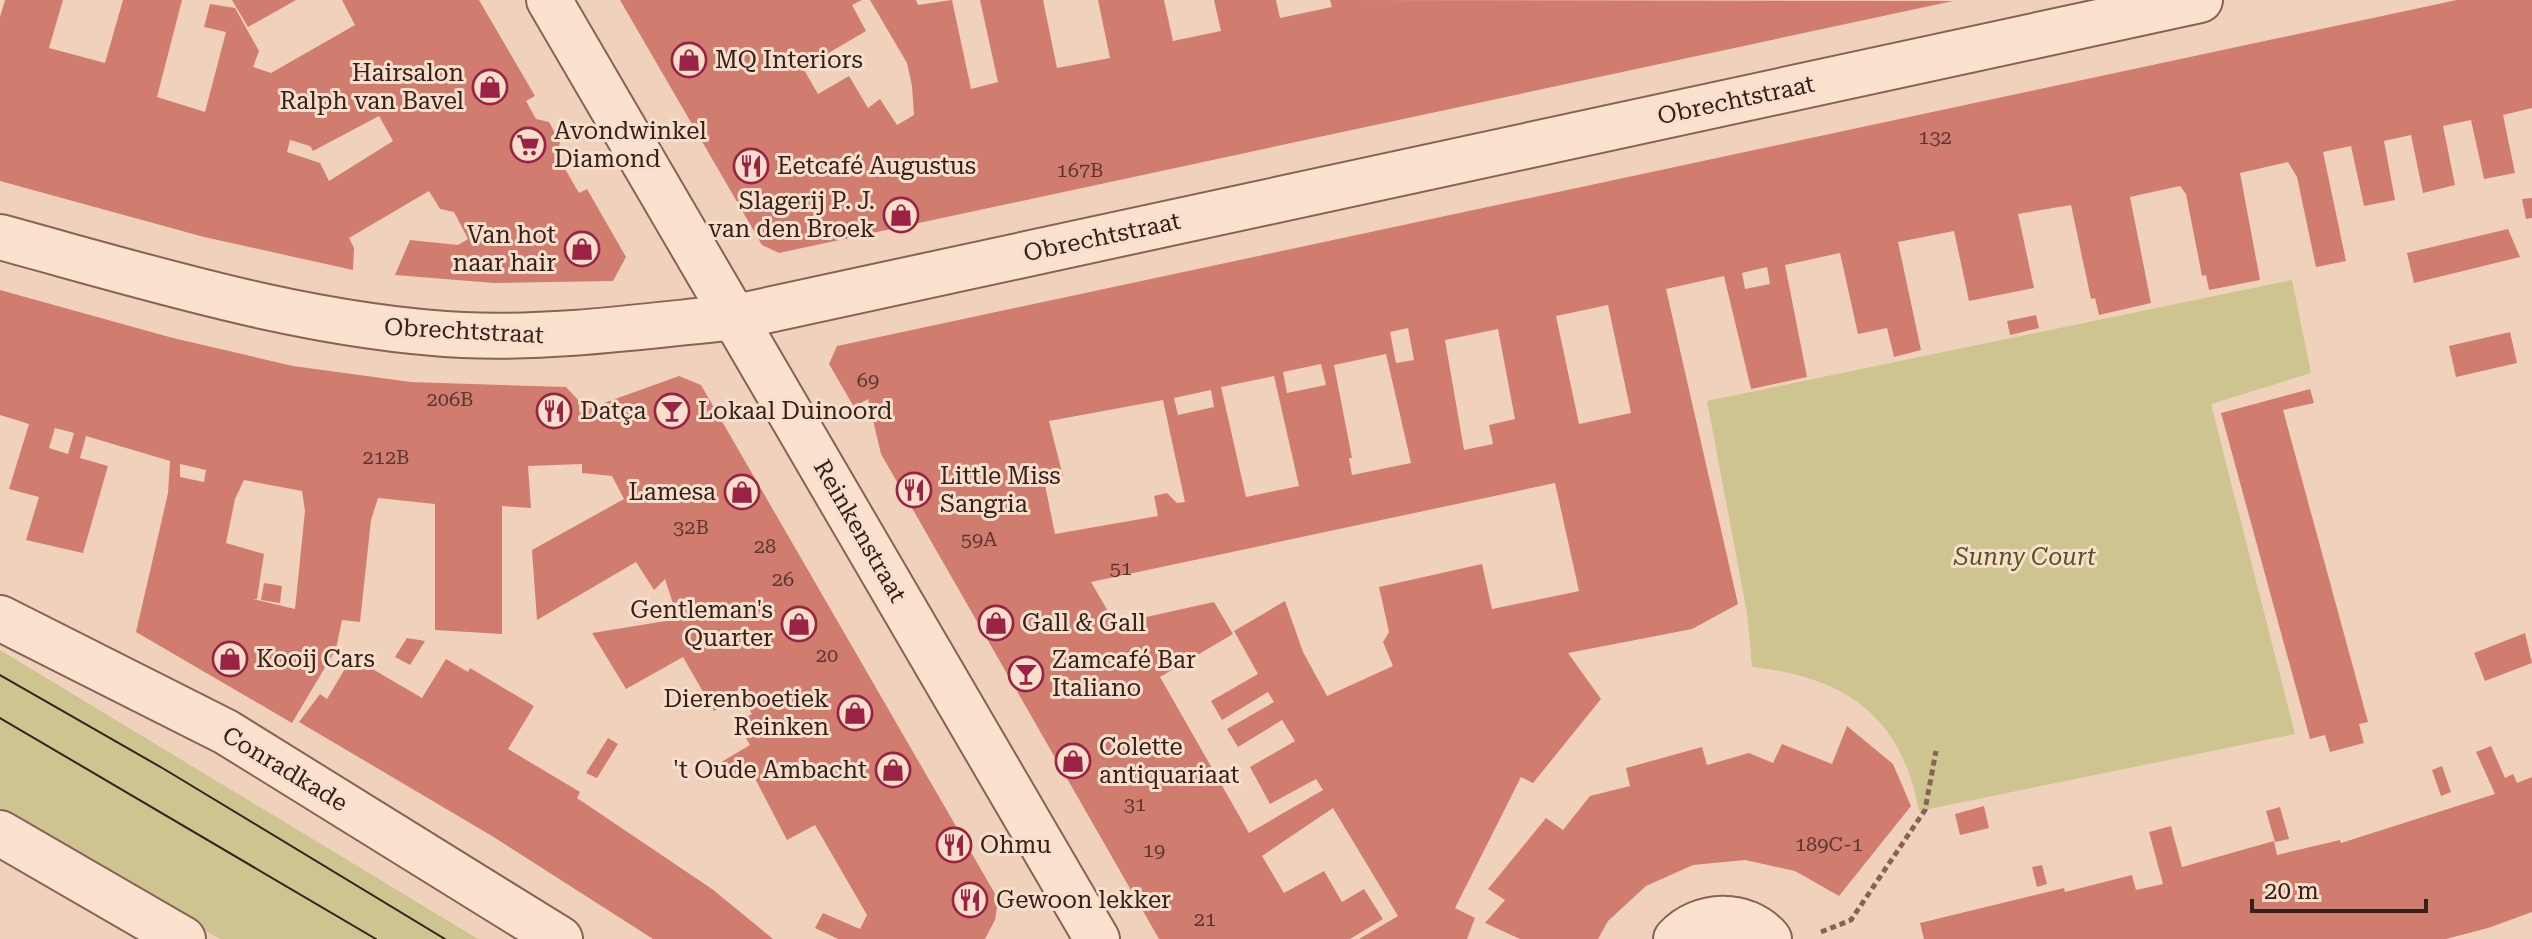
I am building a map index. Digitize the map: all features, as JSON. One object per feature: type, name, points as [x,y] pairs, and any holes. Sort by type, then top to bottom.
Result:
[{"type":"street","name":"Reinkenstraat","points":[[549,0],[1097,939]]},
{"type":"street","name":"Obrechtstraat","points":[[0,237],[249,302],[370,326],[463,335],[556,336],[736,317],[2200,0]]},
{"type":"street","name":"Conradkade","points":[[0,618],[226,732],[560,939]]},
{"type":"street","points":[[0,833],[183,939]]},
{"type":"street","points":[[1676,939],[1705,920],[1727,918],[1746,921],[1769,939]]},
{"type":"path","points":[[1814,934],[1851,920],[1909,835],[1925,810],[1936,751]]},
{"type":"green space","name":"Sunny Court","points":[[2292,280],[2311,373],[2211,404],[2295,734],[1919,811],[1911,778],[1899,750],[1883,726],[1864,707],[1815,680],[1752,667],[1747,613],[1707,401]]},
{"type":"green space","points":[[0,650],[478,939],[220,939],[0,812]]},
{"type":"building","points":[[5,0],[63,0],[49,48],[105,63],[123,0],[182,0],[157,97],[205,112],[226,32],[204,27],[210,4],[235,8],[259,51],[253,67],[271,73],[355,25],[342,0],[479,0],[535,96],[526,101],[536,119],[549,122],[560,142],[557,155],[579,193],[587,189],[626,257],[613,281],[494,283],[395,275],[410,240],[458,245],[468,239],[454,212],[440,209],[429,191],[349,238],[354,248],[353,270],[204,237],[0,181],[0,17]],"holes":[[[379,116],[393,141],[329,181],[320,163],[287,152],[290,140],[310,146],[313,151]]]},
{"type":"building","points":[[232,0],[296,0],[248,27]]},
{"type":"building","points":[[620,0],[862,0],[852,5],[866,31],[803,68],[818,94],[849,76],[868,108],[880,99],[897,125],[914,115],[912,86],[907,63],[870,0],[916,0],[918,5],[952,0],[971,89],[998,82],[980,0],[1043,0],[1057,68],[1110,58],[1098,0],[1164,0],[1173,41],[1221,31],[1214,0],[1276,0],[1280,18],[1332,7],[1330,0],[1953,1],[779,253],[762,245]]},
{"type":"building","points":[[2457,0],[2532,0],[2532,108],[2503,115],[2515,173],[2484,179],[2471,120],[2443,126],[2455,185],[2423,193],[2411,135],[2384,141],[2395,200],[2364,206],[2351,146],[2323,152],[2346,261],[2316,267],[2297,177],[2288,162],[2240,173],[2260,280],[2209,290],[2206,275],[2202,276],[2186,194],[2180,186],[2157,191],[2130,197],[2151,303],[2099,315],[2095,298],[2091,299],[2071,205],[2018,214],[2034,288],[1969,301],[1954,231],[1898,242],[1921,350],[1894,357],[1887,328],[1858,334],[1840,253],[1785,265],[1807,377],[1751,389],[1724,276],[1666,289],[1738,604],[1692,629],[1568,653],[1601,699],[1533,783],[1521,777],[1455,908],[1475,918],[1467,939],[1359,939],[1398,916],[1333,808],[1262,856],[1284,893],[1324,871],[1342,902],[1364,889],[1383,919],[1350,939],[1159,939],[881,454],[868,399],[854,407],[829,364],[837,346]],"holes":[[[1767,267],[1770,284],[1745,289],[1742,273]],[[1608,305],[1631,413],[1579,424],[1556,316]],[[1408,328],[1414,360],[1396,363],[1390,332]],[[1498,329],[1515,419],[1489,425],[1493,444],[1464,450],[1445,340]],[[1386,354],[1411,463],[1352,475],[1349,458],[1352,458],[1334,365]],[[1321,364],[1326,385],[1287,393],[1283,372]],[[1274,376],[1299,486],[1246,497],[1221,387]],[[1211,390],[1214,407],[1178,415],[1174,398]],[[1163,400],[1185,502],[1177,503],[1167,493],[1154,496],[1158,516],[1055,534],[1044,480],[1063,476],[1049,421]],[[1555,483],[1579,591],[1492,609],[1482,564],[1379,587],[1389,632],[1383,642],[1393,666],[1327,696],[1303,652],[1285,601],[1234,631],[1258,674],[1211,701],[1222,720],[1268,692],[1274,702],[1227,729],[1238,747],[1282,720],[1295,741],[1250,767],[1270,804],[1316,779],[1323,790],[1249,833],[1160,677],[1233,634],[1214,602],[1146,617],[1120,632],[1091,582]]]},
{"type":"building","points":[[2532,198],[2532,218],[2526,219],[2522,199]]},
{"type":"building","points":[[2508,229],[2520,257],[2414,283],[2407,253]]},
{"type":"building","points":[[0,290],[173,338],[293,366],[411,382],[566,387],[579,401],[579,412],[679,376],[701,385],[994,892],[998,901],[995,920],[985,939],[838,939],[815,928],[823,913],[860,929],[867,915],[815,825],[787,840],[750,769],[728,780],[718,764],[750,745],[737,722],[752,714],[739,690],[720,701],[723,706],[714,711],[683,657],[626,689],[592,633],[678,619],[665,579],[654,590],[636,562],[537,620],[532,550],[624,499],[612,476],[582,473],[582,464],[528,466],[531,508],[502,506],[502,634],[435,630],[435,504],[378,498],[371,520],[360,622],[342,620],[336,649],[292,723],[136,632],[168,493],[170,461],[86,436],[80,458],[108,466],[83,553],[26,540],[39,497],[9,489],[29,424],[0,415]],"holes":[[[55,428],[74,433],[68,454],[49,448]],[[180,464],[206,470],[204,482],[180,477]],[[244,480],[302,491],[305,511],[295,609],[253,599],[257,599],[264,554],[226,543],[235,499]]]},
{"type":"building","points":[[2036,315],[2039,328],[2010,335],[2007,321]]},
{"type":"building","points":[[2510,332],[2517,363],[2456,377],[2449,346]]},
{"type":"building","points":[[2310,389],[2314,403],[2283,410],[2368,722],[2359,724],[2364,743],[2330,752],[2325,735],[2310,739],[2221,413]]},
{"type":"building","points":[[264,583],[282,586],[280,603],[261,600]]},
{"type":"building","points":[[2525,633],[2532,663],[2485,681],[2474,653]]},
{"type":"building","points":[[407,638],[425,641],[410,665],[395,657]]},
{"type":"building","points":[[352,657],[422,698],[446,659],[468,672],[470,668],[534,706],[508,749],[580,792],[577,798],[712,889],[773,939],[653,939],[492,836],[299,722],[320,694],[327,699]]},
{"type":"building","points":[[1847,726],[1893,764],[1911,806],[1839,896],[1795,871],[1745,860],[1693,865],[1646,886],[1608,921],[1598,939],[1520,939],[1485,923],[1505,900],[1488,889],[1546,818],[1563,830],[1590,796],[1630,786],[1626,768],[1702,747],[1707,765],[1749,753],[1773,763],[1782,744],[1832,764]]},
{"type":"building","points":[[608,738],[618,744],[597,778],[586,773]]},
{"type":"building","points":[[2491,746],[2505,778],[2513,774],[2517,783],[2532,777],[2532,912],[2488,928],[2446,939],[1924,939],[1920,923],[2064,888],[2065,892],[2132,875],[2136,890],[2163,884],[2149,832],[2171,826],[2182,867],[2274,841],[2277,855],[2340,840],[2341,843],[2495,794],[2476,752]]},
{"type":"building","points":[[2442,766],[2451,792],[2441,796],[2432,770]]},
{"type":"building","points":[[1984,806],[1989,828],[1960,835],[1955,814]]},
{"type":"building","points":[[2280,807],[2289,839],[2275,842],[2266,811]]},
{"type":"building","points":[[2042,865],[2047,884],[2037,887],[2032,867]]},
{"type":"tram line","points":[[0,675],[164,769],[445,939]]},
{"type":"tram line","points":[[0,718],[376,939]]},
{"type":"place","name":"MQ Interiors","points":[[689,60]]},
{"type":"place","name":"Hairsalon Ralph van Bavel","points":[[490,87]]},
{"type":"place","name":"Avondwinkel Diamond","points":[[528,145]]},
{"type":"place","name":"Eetcafé Augustus","points":[[751,166]]},
{"type":"place","name":"Slagerij P. J. van den Broek","points":[[901,215]]},
{"type":"place","name":"Van hot naar hair","points":[[582,249]]},
{"type":"place","name":"Datça","points":[[554,411]]},
{"type":"place","name":"Lokaal Duinoord","points":[[672,411]]},
{"type":"place","name":"Little Miss Sangria","points":[[914,490]]},
{"type":"place","name":"Lamesa","points":[[742,492]]},
{"type":"place","name":"Gall & Gall","points":[[996,623]]},
{"type":"place","name":"Gentleman's Quarter","points":[[799,624]]},
{"type":"place","name":"Kooij Cars","points":[[230,659]]},
{"type":"place","name":"Zamcafé Bar Italiano","points":[[1026,674]]},
{"type":"place","name":"Dierenboetiek Reinken","points":[[855,713]]},
{"type":"place","name":"Colette antiquariaat","points":[[1073,761]]},
{"type":"place","name":"'t Oude Ambacht","points":[[893,770]]},
{"type":"place","name":"Ohmu","points":[[954,845]]},
{"type":"place","name":"Gewoon lekker","points":[[970,900]]}]
